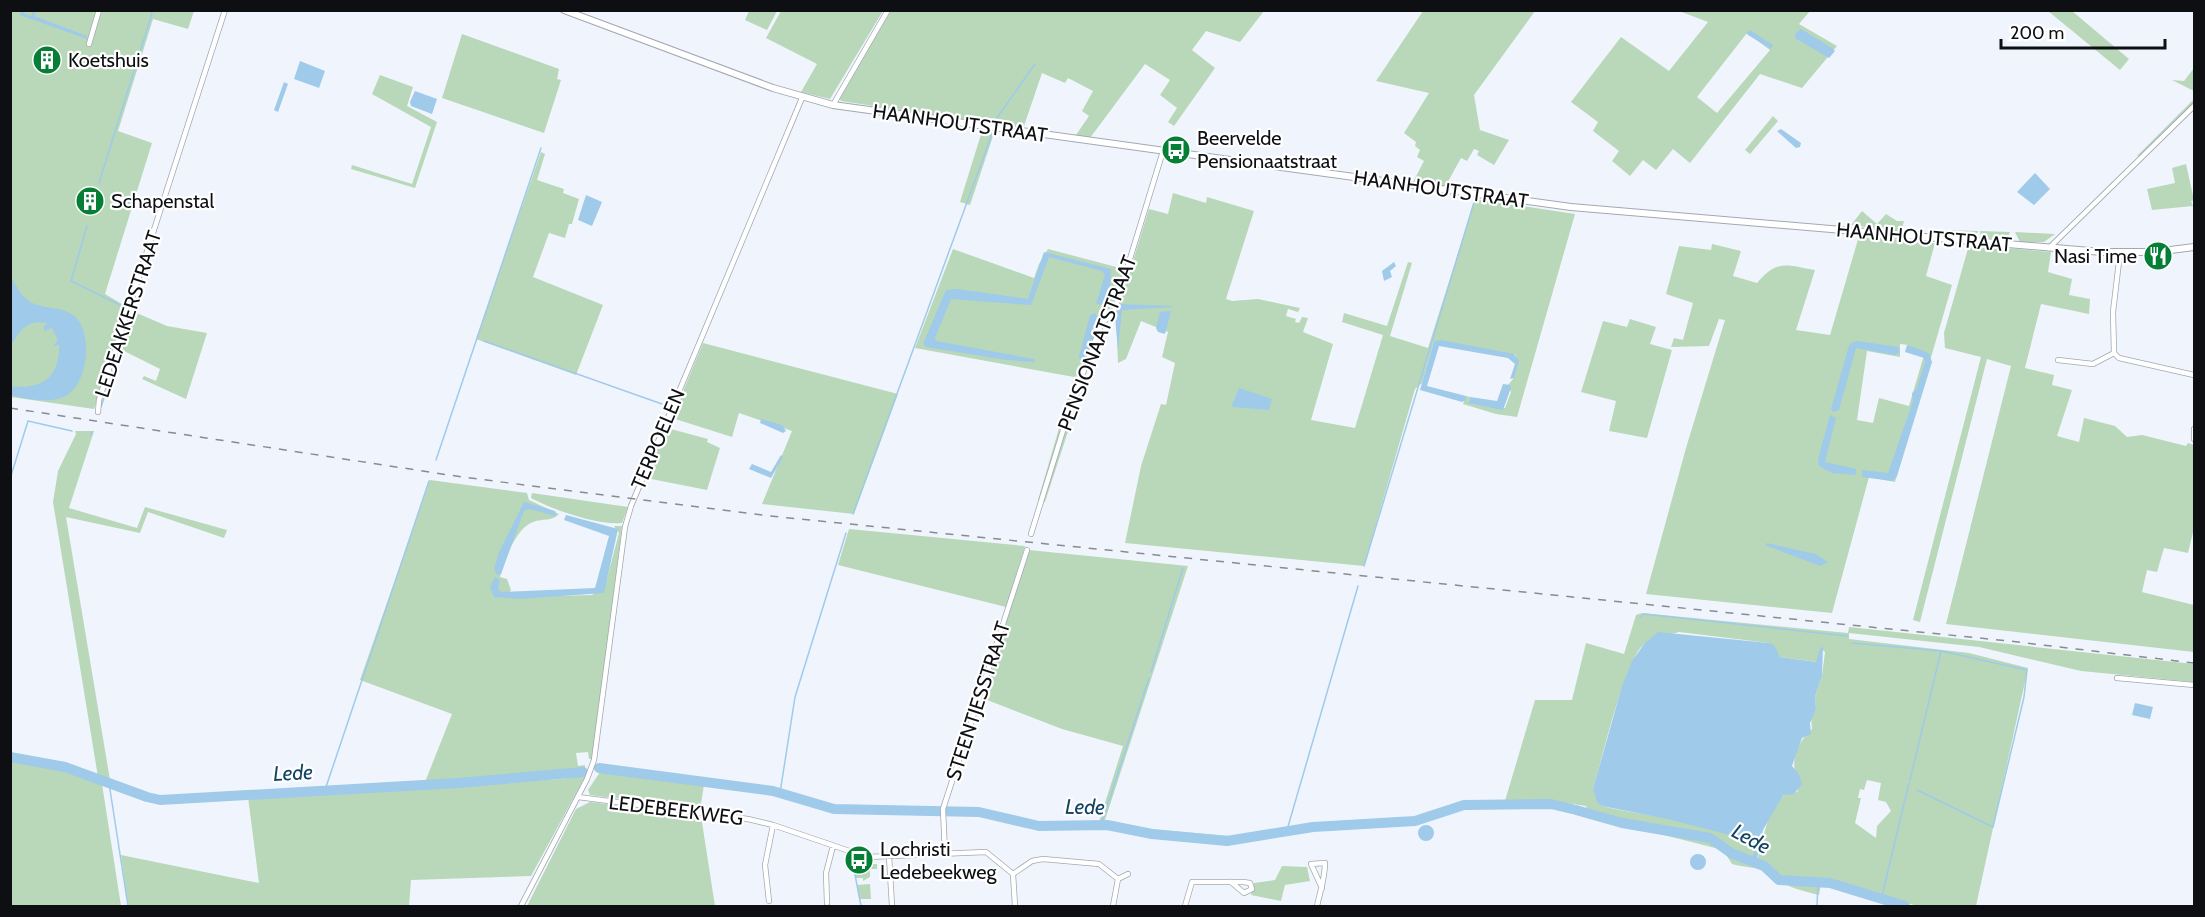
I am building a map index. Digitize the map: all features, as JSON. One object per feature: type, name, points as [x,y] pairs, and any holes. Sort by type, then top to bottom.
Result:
[{"type":"street","points":[[89,44],[99,10]]},
{"type":"street","name":"LEDEAKKERSTRAAT","points":[[98,412],[99,400],[225,10]]},
{"type":"street","name":"HAANHOUTSTRAAT","points":[[564,10],[802,98],[832,105],[1571,207],[2120,253],[2194,248]]},
{"type":"street","points":[[832,105],[888,10]]},
{"type":"street","name":"TERPOELEN","points":[[520,906],[591,771],[597,745],[629,511],[802,98]]},
{"type":"street","points":[[2049,248],[2194,106]]},
{"type":"street","name":"PENSIONAATSTRAAT","points":[[1031,534],[1070,408],[1101,325],[1114,311],[1163,151]]},
{"type":"street","points":[[2120,253],[2113,312],[2114,353],[2119,358],[2194,375]]},
{"type":"street","points":[[2058,360],[2093,363],[2114,353]]},
{"type":"street","points":[[2194,429],[2194,439]]},
{"type":"street","name":"STEENTJESSTRAAT","points":[[945,854],[943,812],[1027,550]]},
{"type":"street","points":[[2117,678],[2194,685]]},
{"type":"street","name":"LEDEBEEKWEG","points":[[578,797],[773,825],[867,857],[986,852],[1013,874]]},
{"type":"street","name":"LEDEBEEKWEG","points":[[769,902],[765,865],[773,825]]},
{"type":"street","points":[[827,903],[826,873],[833,846]]},
{"type":"street","points":[[889,856],[892,906]]},
{"type":"street","points":[[1015,906],[1013,874],[1032,861],[1043,859],[1099,864],[1118,879]]},
{"type":"street","points":[[1317,906],[1322,888],[1325,863],[1311,864],[1322,888]]},
{"type":"street","points":[[1118,879],[1128,874]]},
{"type":"street","points":[[1113,906],[1118,879]]},
{"type":"street","points":[[1185,906],[1192,882],[1231,882]]},
{"type":"green space","points":[[749,10],[777,11],[767,30],[745,20]]},
{"type":"green space","points":[[11,11],[194,11],[188,29],[153,19],[118,131],[152,143],[105,294],[127,307],[94,409],[11,397]]},
{"type":"green space","points":[[781,11],[883,11],[830,99],[801,92],[817,64],[766,38]]},
{"type":"green space","points":[[891,11],[1264,11],[1240,42],[1206,31],[1192,50],[1215,68],[1174,126],[1168,122],[1177,108],[1160,95],[1170,80],[1145,64],[1090,138],[1076,135],[1089,116],[1082,111],[1093,91],[1068,78],[1065,83],[1042,73],[1023,129],[841,101],[839,97]]},
{"type":"green space","points":[[1423,11],[1535,11],[1474,95],[1480,130],[1509,140],[1494,165],[1477,155],[1479,151],[1474,149],[1467,161],[1461,158],[1445,187],[1413,182],[1424,161],[1417,157],[1420,150],[1415,146],[1416,142],[1404,133],[1429,93],[1376,81]]},
{"type":"green space","points":[[1679,11],[1810,11],[1799,24],[1837,46],[1802,88],[1760,74],[1690,163],[1673,149],[1656,170],[1643,160],[1630,176],[1612,161],[1619,151],[1593,131],[1598,122],[1571,102],[1621,37],[1669,71],[1708,22]],"holes":[[[1747,33],[1770,50],[1717,113],[1697,97]]]},
{"type":"green space","points":[[2048,11],[2072,11],[2129,59],[2120,70]]},
{"type":"green space","points":[[462,34],[559,69],[557,79],[561,80],[544,133],[442,98]]},
{"type":"green space","points":[[2194,68],[2194,91],[2172,80],[2184,81]]},
{"type":"green space","points":[[380,75],[413,87],[407,106],[437,122],[415,188],[351,169],[352,165],[412,184],[431,127],[372,94]]},
{"type":"green space","points":[[2194,99],[2194,104],[2140,157],[2137,156]]},
{"type":"green space","points":[[1773,116],[1778,121],[1750,154],[1745,150]]},
{"type":"green space","points":[[982,131],[994,133],[970,205],[960,202]]},
{"type":"green space","points":[[541,152],[545,154],[537,180],[564,189],[563,193],[579,199],[572,224],[569,224],[565,238],[549,233],[533,277],[603,305],[576,375],[476,339]]},
{"type":"green space","points":[[2186,164],[2194,200],[2191,201],[2193,206],[2152,210],[2147,189],[2175,183],[2172,168]]},
{"type":"green space","points":[[1173,193],[1206,203],[1207,197],[1254,211],[1226,299],[1232,301],[1258,299],[1300,308],[1298,312],[1288,309],[1286,316],[1296,319],[1295,322],[1299,323],[1302,317],[1308,318],[1303,332],[1333,344],[1311,420],[1355,428],[1383,335],[1342,322],[1344,313],[1387,326],[1408,262],[1412,263],[1390,336],[1428,348],[1475,199],[1575,214],[1517,417],[1496,414],[1463,404],[1466,396],[1470,397],[1468,402],[1505,408],[1511,392],[1508,385],[1513,379],[1516,355],[1434,341],[1422,383],[1415,389],[1364,566],[1125,543],[1141,466],[1161,404],[1166,405],[1175,363],[1162,357],[1168,332],[1141,321],[1126,359],[1118,363],[1116,316],[1149,209],[1168,214]]},
{"type":"green space","points":[[1862,211],[1877,224],[1886,214],[1897,221],[1904,221],[1901,232],[1851,225]]},
{"type":"green space","points":[[1937,230],[1978,231],[1976,238],[1940,235]]},
{"type":"green space","points":[[1980,231],[2010,232],[2007,239],[1981,238]]},
{"type":"green space","points":[[2015,232],[2055,234],[2044,242],[2020,242]]},
{"type":"green space","points":[[1859,236],[1935,243],[1926,276],[1952,285],[1895,482],[1869,477],[1832,613],[1646,594],[1686,448],[1725,320],[1719,319],[1709,346],[1671,347],[1674,338],[1683,340],[1693,303],[1666,294],[1679,246],[1711,250],[1712,244],[1741,251],[1733,276],[1757,283],[1764,275],[1777,267],[1789,266],[1815,270],[1796,330],[1830,335]],"holes":[[[1900,344],[1908,345],[1906,351],[1924,355],[1909,406],[1879,398],[1873,423],[1857,420],[1867,351],[1900,357]]]},
{"type":"green space","points":[[1969,245],[2051,252],[2048,272],[2072,279],[2069,295],[2090,299],[2089,314],[2041,304],[2025,368],[2054,375],[2052,385],[2072,390],[2057,436],[2079,442],[2084,418],[2115,426],[2127,437],[2142,435],[2186,446],[2188,443],[2194,445],[2194,528],[2188,553],[2164,548],[2157,572],[2147,570],[2142,592],[2194,605],[2194,652],[1946,624],[2011,366],[1987,359],[1920,622],[1913,620],[1981,357],[1945,348],[1944,333]]},
{"type":"green space","points":[[953,249],[1034,278],[1048,249],[1124,269],[1113,305],[1099,323],[1080,373],[1079,377],[1087,379],[1082,400],[1078,401],[1045,502],[1038,500],[1074,377],[915,348]]},
{"type":"green space","points":[[132,311],[167,326],[207,333],[186,399],[142,379],[144,376],[156,381],[160,369],[120,349]]},
{"type":"green space","points":[[1630,319],[1656,327],[1650,344],[1672,350],[1647,438],[1609,431],[1616,401],[1581,392],[1603,321],[1627,327]]},
{"type":"green space","points":[[703,343],[898,394],[854,514],[762,504],[792,431],[739,413],[732,437],[672,418]]},
{"type":"green space","points":[[667,428],[708,439],[707,442],[720,448],[707,490],[646,478]]},
{"type":"green space","points":[[75,431],[94,431],[69,508],[137,528],[145,507],[227,530],[224,538],[148,512],[140,533],[66,517],[110,780],[98,777],[53,502],[58,471],[76,434]]},
{"type":"green space","points":[[430,480],[527,493],[529,500],[559,514],[550,519],[533,522],[516,538],[500,577],[507,579],[511,590],[506,597],[592,595],[605,586],[619,533],[614,526],[622,526],[593,759],[589,759],[588,752],[576,753],[578,766],[585,765],[585,769],[574,772],[425,782],[452,714],[360,680]]},
{"type":"green space","points":[[532,493],[628,507],[622,523],[601,522],[550,507],[531,498]]},
{"type":"green space","points":[[849,529],[1025,546],[1006,607],[838,565]]},
{"type":"green space","points":[[1029,550],[1188,566],[1105,820],[1150,829],[1230,836],[1230,839],[1186,836],[1104,824],[1039,824],[991,813],[992,811],[1042,823],[1099,822],[1123,746],[1062,729],[982,698]]},
{"type":"green space","points":[[1642,613],[1848,633],[1849,627],[2194,664],[2194,682],[2081,671],[1979,647],[1849,633],[1849,639],[1969,653],[2028,668],[1976,906],[1918,906],[1840,886],[1837,889],[1821,884],[1819,895],[1790,886],[1764,871],[1732,864],[1723,850],[1589,816],[1586,806],[1546,800],[1505,801],[1535,700],[1572,700],[1586,643],[1624,654],[1636,615]],"holes":[[[1679,632],[1769,643],[1780,657],[1817,662],[1820,648],[1825,652],[1822,676],[1815,696],[1816,709],[1811,716],[1812,729],[1800,743],[1795,758],[1798,791],[1778,799],[1770,815],[1757,859],[1753,859],[1756,845],[1738,837],[1700,825],[1602,806],[1593,789],[1621,690],[1636,654],[1647,642]],[[1867,780],[1881,783],[1878,800],[1886,802],[1891,811],[1877,826],[1876,838],[1855,823],[1861,798],[1858,798],[1860,789],[1864,790]]]},
{"type":"green space","points":[[11,760],[67,771],[102,784],[121,906],[11,906]]},
{"type":"green space","points":[[600,772],[704,785],[700,809],[590,795],[588,790]]},
{"type":"green space","points":[[586,775],[531,876],[411,880],[409,906],[128,906],[121,855],[259,883],[248,797],[562,779]]},
{"type":"green space","points":[[590,802],[701,816],[715,906],[527,906],[576,809]]},
{"type":"green space","points":[[853,864],[877,864],[877,869],[870,869],[870,877],[863,881],[863,878],[856,878]]},
{"type":"green space","points":[[1282,866],[1307,867],[1310,881],[1285,885],[1281,901],[1251,895],[1254,883],[1275,880]]},
{"type":"green space","points":[[870,884],[871,899],[860,899],[857,885]]},
{"type":"water","points":[[33,11],[36,11],[34,16],[87,36],[87,39],[20,15],[21,12],[31,16]]},
{"type":"water","points":[[1801,29],[1835,51],[1829,58],[1795,38],[1795,34]]},
{"type":"water","points":[[1750,30],[1773,45],[1771,49],[1748,35],[1746,33]]},
{"type":"water","points":[[300,61],[325,71],[319,88],[294,79]]},
{"type":"water","points":[[284,82],[288,84],[278,112],[274,110]]},
{"type":"water","points":[[415,91],[437,99],[432,114],[411,106],[410,102]]},
{"type":"water","points":[[1781,129],[1801,143],[1800,147],[1796,148],[1777,131]]},
{"type":"water","points":[[2035,173],[2050,189],[2034,205],[2017,192]]},
{"type":"water","points":[[586,195],[602,202],[592,226],[578,220]]},
{"type":"water","points":[[1044,252],[1111,269],[1110,286],[1103,305],[1096,304],[1105,275],[1102,271],[1049,257],[1031,305],[951,299],[935,338],[936,341],[1034,359],[1035,362],[1006,360],[926,347],[923,344],[946,290],[957,289],[1028,299]]},
{"type":"water","points":[[1394,262],[1396,266],[1390,271],[1392,277],[1384,281],[1382,271]]},
{"type":"water","points":[[11,276],[24,297],[30,302],[68,312],[78,320],[83,329],[86,351],[82,375],[70,393],[61,398],[43,400],[11,395],[11,386],[31,386],[47,379],[52,374],[56,366],[59,345],[53,346],[58,340],[52,328],[44,331],[44,326],[48,324],[35,322],[25,327],[17,335],[11,346]]},
{"type":"water","points":[[1120,304],[1173,307],[1122,310],[1118,350],[1115,316]]},
{"type":"water","points":[[1171,311],[1165,334],[1158,332],[1156,328],[1160,312]]},
{"type":"water","points":[[1096,313],[1098,322],[1085,361],[1081,363],[1079,357],[1090,315]]},
{"type":"water","points":[[1441,340],[1514,354],[1519,361],[1514,378],[1510,379],[1515,364],[1508,358],[1439,346],[1427,386],[1466,396],[1466,400],[1462,402],[1420,390],[1434,341]]},
{"type":"water","points":[[1857,341],[1898,347],[1900,352],[1895,355],[1856,348],[1839,410],[1833,412],[1831,409],[1848,349],[1850,344]]},
{"type":"water","points":[[1907,345],[1929,353],[1932,362],[1897,476],[1892,481],[1862,477],[1862,470],[1888,473],[1913,401],[1912,393],[1916,390],[1925,362],[1924,358],[1905,352]]},
{"type":"water","points":[[1503,384],[1510,385],[1511,388],[1503,410],[1468,403],[1470,397],[1497,401]]},
{"type":"water","points":[[1239,388],[1272,399],[1269,410],[1233,407]]},
{"type":"water","points":[[1830,415],[1836,418],[1825,462],[1856,469],[1856,475],[1832,473],[1819,466],[1818,459]]},
{"type":"water","points":[[761,419],[782,425],[786,431],[783,433],[760,423]]},
{"type":"water","points":[[781,455],[783,457],[771,478],[749,469],[752,464],[771,472]]},
{"type":"water","points":[[524,502],[555,511],[556,516],[529,509],[524,511],[501,574],[497,575],[494,569],[499,552]]},
{"type":"water","points":[[566,515],[618,529],[604,593],[519,599],[494,597],[490,587],[495,577],[500,580],[498,589],[501,592],[595,588],[609,536],[564,520]]},
{"type":"water","points":[[1767,543],[1815,554],[1828,562],[1820,566],[1765,545]]},
{"type":"water","points":[[1658,632],[1769,643],[1774,645],[1780,657],[1816,662],[1820,648],[1823,647],[1822,676],[1815,696],[1816,709],[1810,723],[1811,734],[1802,738],[1792,766],[1799,774],[1802,784],[1794,794],[1783,795],[1763,830],[1757,859],[1752,859],[1756,845],[1745,839],[1672,820],[1602,806],[1597,802],[1593,789],[1622,686],[1632,661],[1644,644]]},
{"type":"water","points":[[2135,703],[2153,707],[2150,719],[2132,715]]},
{"type":"water","points":[[1426,825],[1432,827],[1434,833],[1432,839],[1426,841],[1420,839],[1418,833],[1420,827]]},
{"type":"water","points":[[1695,854],[1701,854],[1706,862],[1704,868],[1695,870],[1690,865],[1690,859]]},
{"type":"waterway","points":[[99,183],[153,10]]},
{"type":"waterway","points":[[994,122],[1035,64]]},
{"type":"waterway","points":[[853,514],[992,134]]},
{"type":"waterway","points":[[436,460],[541,148]]},
{"type":"waterway","points":[[1364,566],[1475,199]]},
{"type":"waterway","points":[[87,226],[71,281],[126,308]]},
{"type":"waterway","points":[[130,314],[131,310]]},
{"type":"waterway","points":[[119,349],[128,322]]},
{"type":"waterway","points":[[484,341],[662,404]]},
{"type":"waterway","points":[[114,367],[118,354]]},
{"type":"waterway","points":[[101,407],[113,371]]},
{"type":"waterway","points":[[10,479],[28,421],[72,431]]},
{"type":"waterway","points":[[325,790],[429,481]]},
{"type":"waterway","points":[[780,793],[795,697],[846,533]]},
{"type":"waterway","points":[[1151,672],[1183,568]]},
{"type":"waterway","points":[[1287,830],[1358,586]]},
{"type":"waterway","points":[[1640,617],[1644,614],[1847,636]]},
{"type":"waterway","points":[[1852,643],[1941,651],[1910,780]]},
{"type":"waterway","points":[[1917,790],[1993,827],[2024,697],[2027,670],[1941,651]]},
{"type":"waterway","points":[[1101,825],[1149,678]]},
{"type":"waterway","name":"Lede","points":[[10,757],[65,767],[160,800],[458,783],[583,772]]},
{"type":"waterway","name":"Lede","points":[[599,768],[773,791],[834,809],[979,812],[1039,826],[1107,825],[1152,834],[1227,841],[1313,827],[1415,821],[1464,805],[1551,804],[1572,809]]},
{"type":"waterway","points":[[109,783],[128,906]]},
{"type":"waterway","points":[[1881,900],[1909,783]]},
{"type":"waterway","name":"Lede","points":[[1576,810],[1622,823],[1710,838],[1731,853],[1764,866],[1779,880],[1830,883],[1905,906]]},
{"type":"waterway","points":[[852,859],[861,906]]},
{"type":"waterway","points":[[1817,906],[1818,880]]},
{"type":"railway","points":[[10,408],[462,477],[770,516],[2009,641],[2194,663]]},
{"type":"place","name":"Koetshuis","points":[[47,60]]},
{"type":"place","name":"Beervelde Pensionaatstraat","points":[[1176,150]]},
{"type":"place","name":"Schapenstal","points":[[90,201]]},
{"type":"place","name":"Nasi Time","points":[[2158,256]]},
{"type":"place","name":"Lochristi Ledebeekweg","points":[[859,860]]}]
